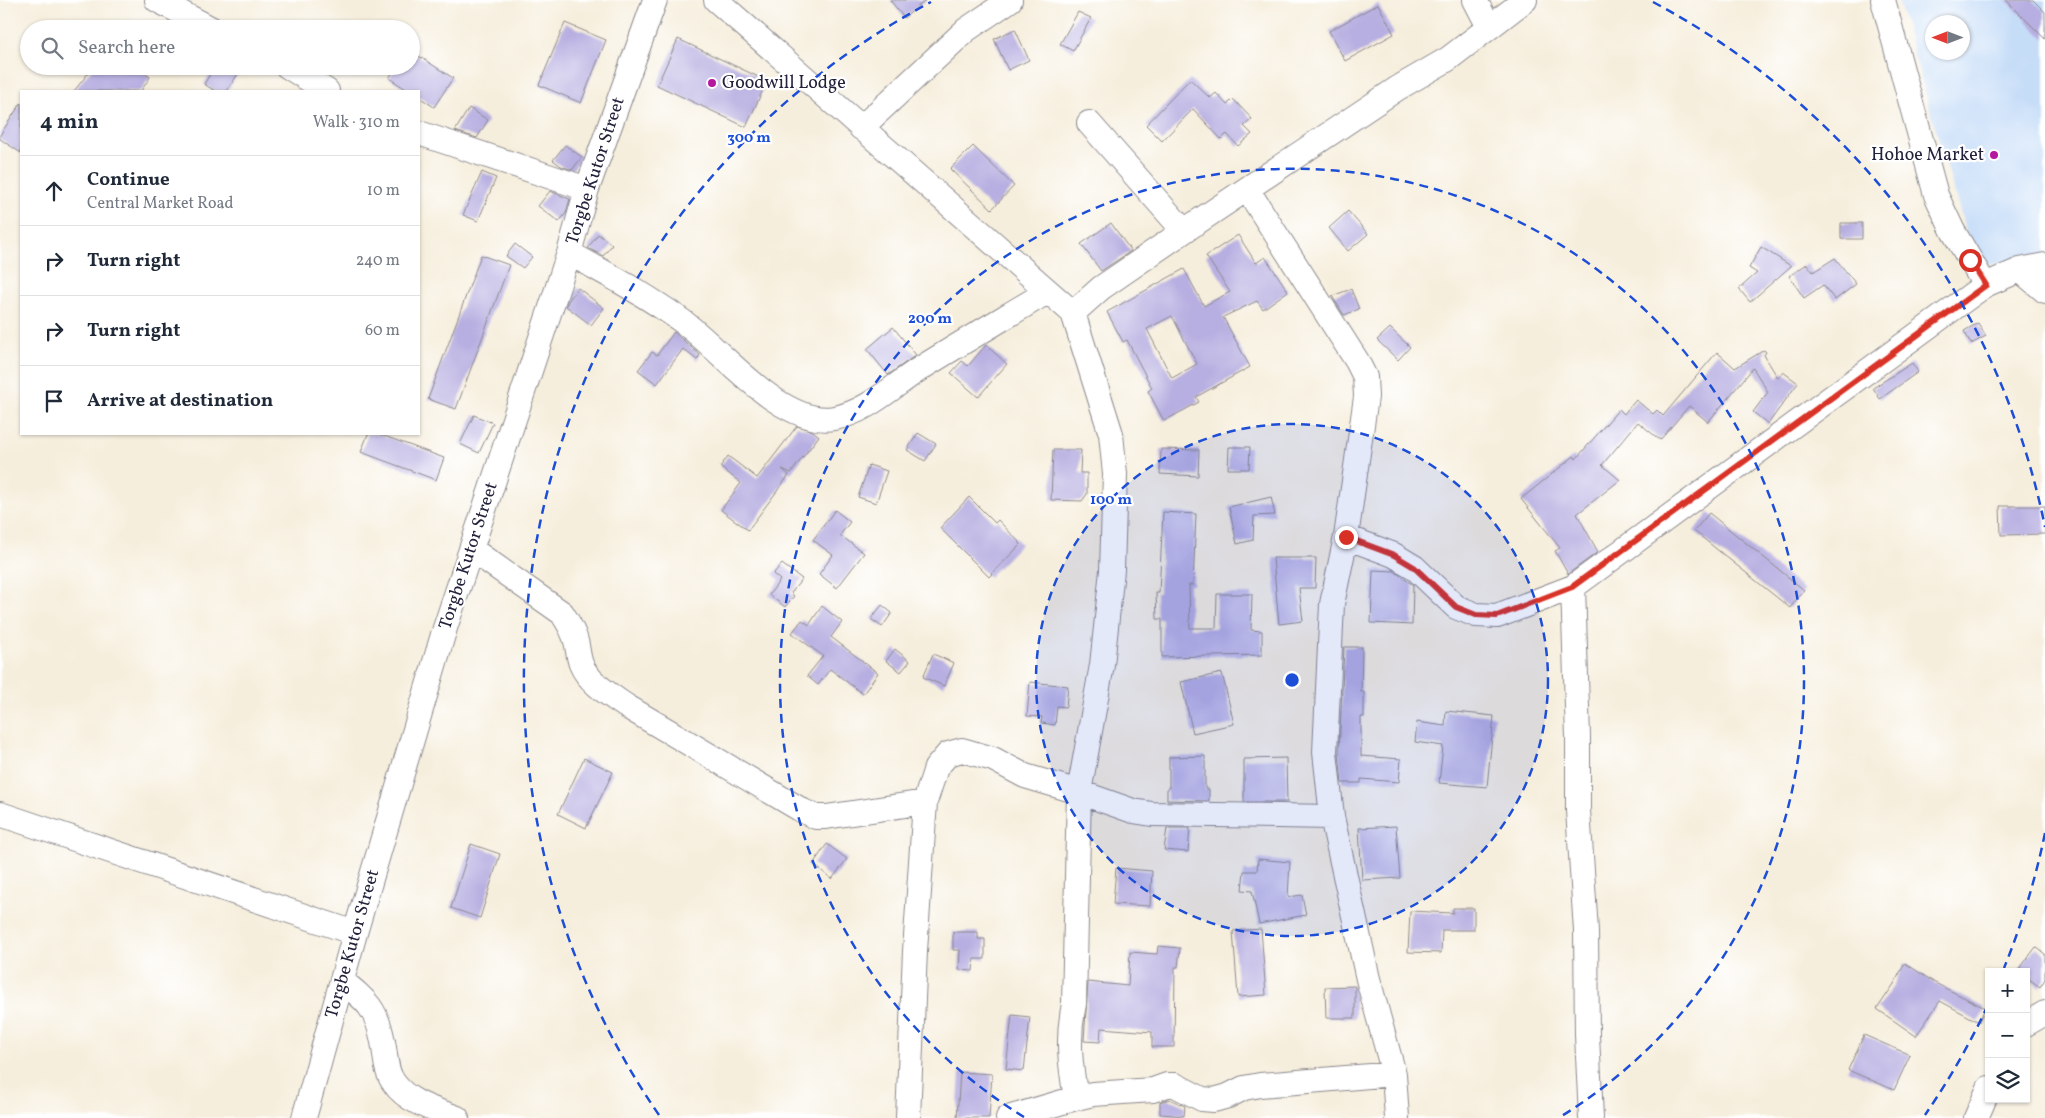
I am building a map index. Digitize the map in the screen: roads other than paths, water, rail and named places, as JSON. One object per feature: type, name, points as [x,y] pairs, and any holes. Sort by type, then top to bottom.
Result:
[{"type":"street","points":[[157,0],[195,20]]},
{"type":"street","name":"Torgbe Kutor Street","points":[[304,1118],[355,933],[445,628],[569,252],[587,189],[654,0]]},
{"type":"street","points":[[716,0],[1073,313],[1111,434],[1115,474],[1112,570],[1102,665],[1079,792],[1074,1004],[1070,1027],[1069,1057],[1076,1098]]},
{"type":"street","points":[[861,128],[953,42],[1010,0]]},
{"type":"street","points":[[1474,0],[1489,27]]},
{"type":"street","points":[[1073,313],[1101,288],[1184,230],[1398,88],[1448,59],[1524,0]]},
{"type":"street","points":[[1883,0],[1936,195],[1953,231],[1986,285]]},
{"type":"street","points":[[301,75],[325,90]]},
{"type":"street","points":[[1089,123],[1184,230]]},
{"type":"street","points":[[420,133],[587,189]]},
{"type":"street","points":[[1247,189],[1357,361],[1365,377],[1366,397],[1346,537],[1332,604],[1324,752],[1332,817],[1368,979],[1394,1074],[1397,1118]]},
{"type":"street","points":[[569,252],[641,294],[684,322],[761,390],[794,411],[811,418],[833,418],[856,412],[918,370],[1047,292]]},
{"type":"street","points":[[1346,537],[1394,555],[1414,567],[1456,607],[1476,615],[1497,616],[1572,587],[1986,285],[2020,270],[2045,265]]},
{"type":"street","points":[[2020,270],[2045,290]]},
{"type":"street","points":[[472,549],[562,613],[570,625],[581,664],[590,677],[603,690],[626,706],[803,812],[816,817],[826,817],[925,802]]},
{"type":"street","points":[[1572,587],[1578,736],[1578,810],[1586,931],[1587,1035],[1591,1118]]},
{"type":"street","points":[[908,1118],[915,951],[925,802],[936,768],[948,754],[962,750],[993,759],[1024,776],[1079,792],[1133,811],[1152,814],[1332,817]]},
{"type":"street","points":[[0,814],[355,933]]},
{"type":"street","points":[[342,980],[367,1001],[377,1019],[386,1068],[393,1083],[401,1091],[426,1107],[457,1118]]},
{"type":"street","points":[[2030,1022],[2045,1013]]},
{"type":"street","points":[[1008,1118],[1076,1098],[1153,1090],[1167,1085],[1175,1085],[1202,1099],[1214,1100],[1244,1088],[1260,1085],[1394,1074]]},
{"type":"street","points":[[1976,1118],[1985,1097]]},
{"type":"place","name":"Goodwill Lodge","points":[[712,83]]},
{"type":"place","name":"Hohoe Market","points":[[1994,155]]}]
